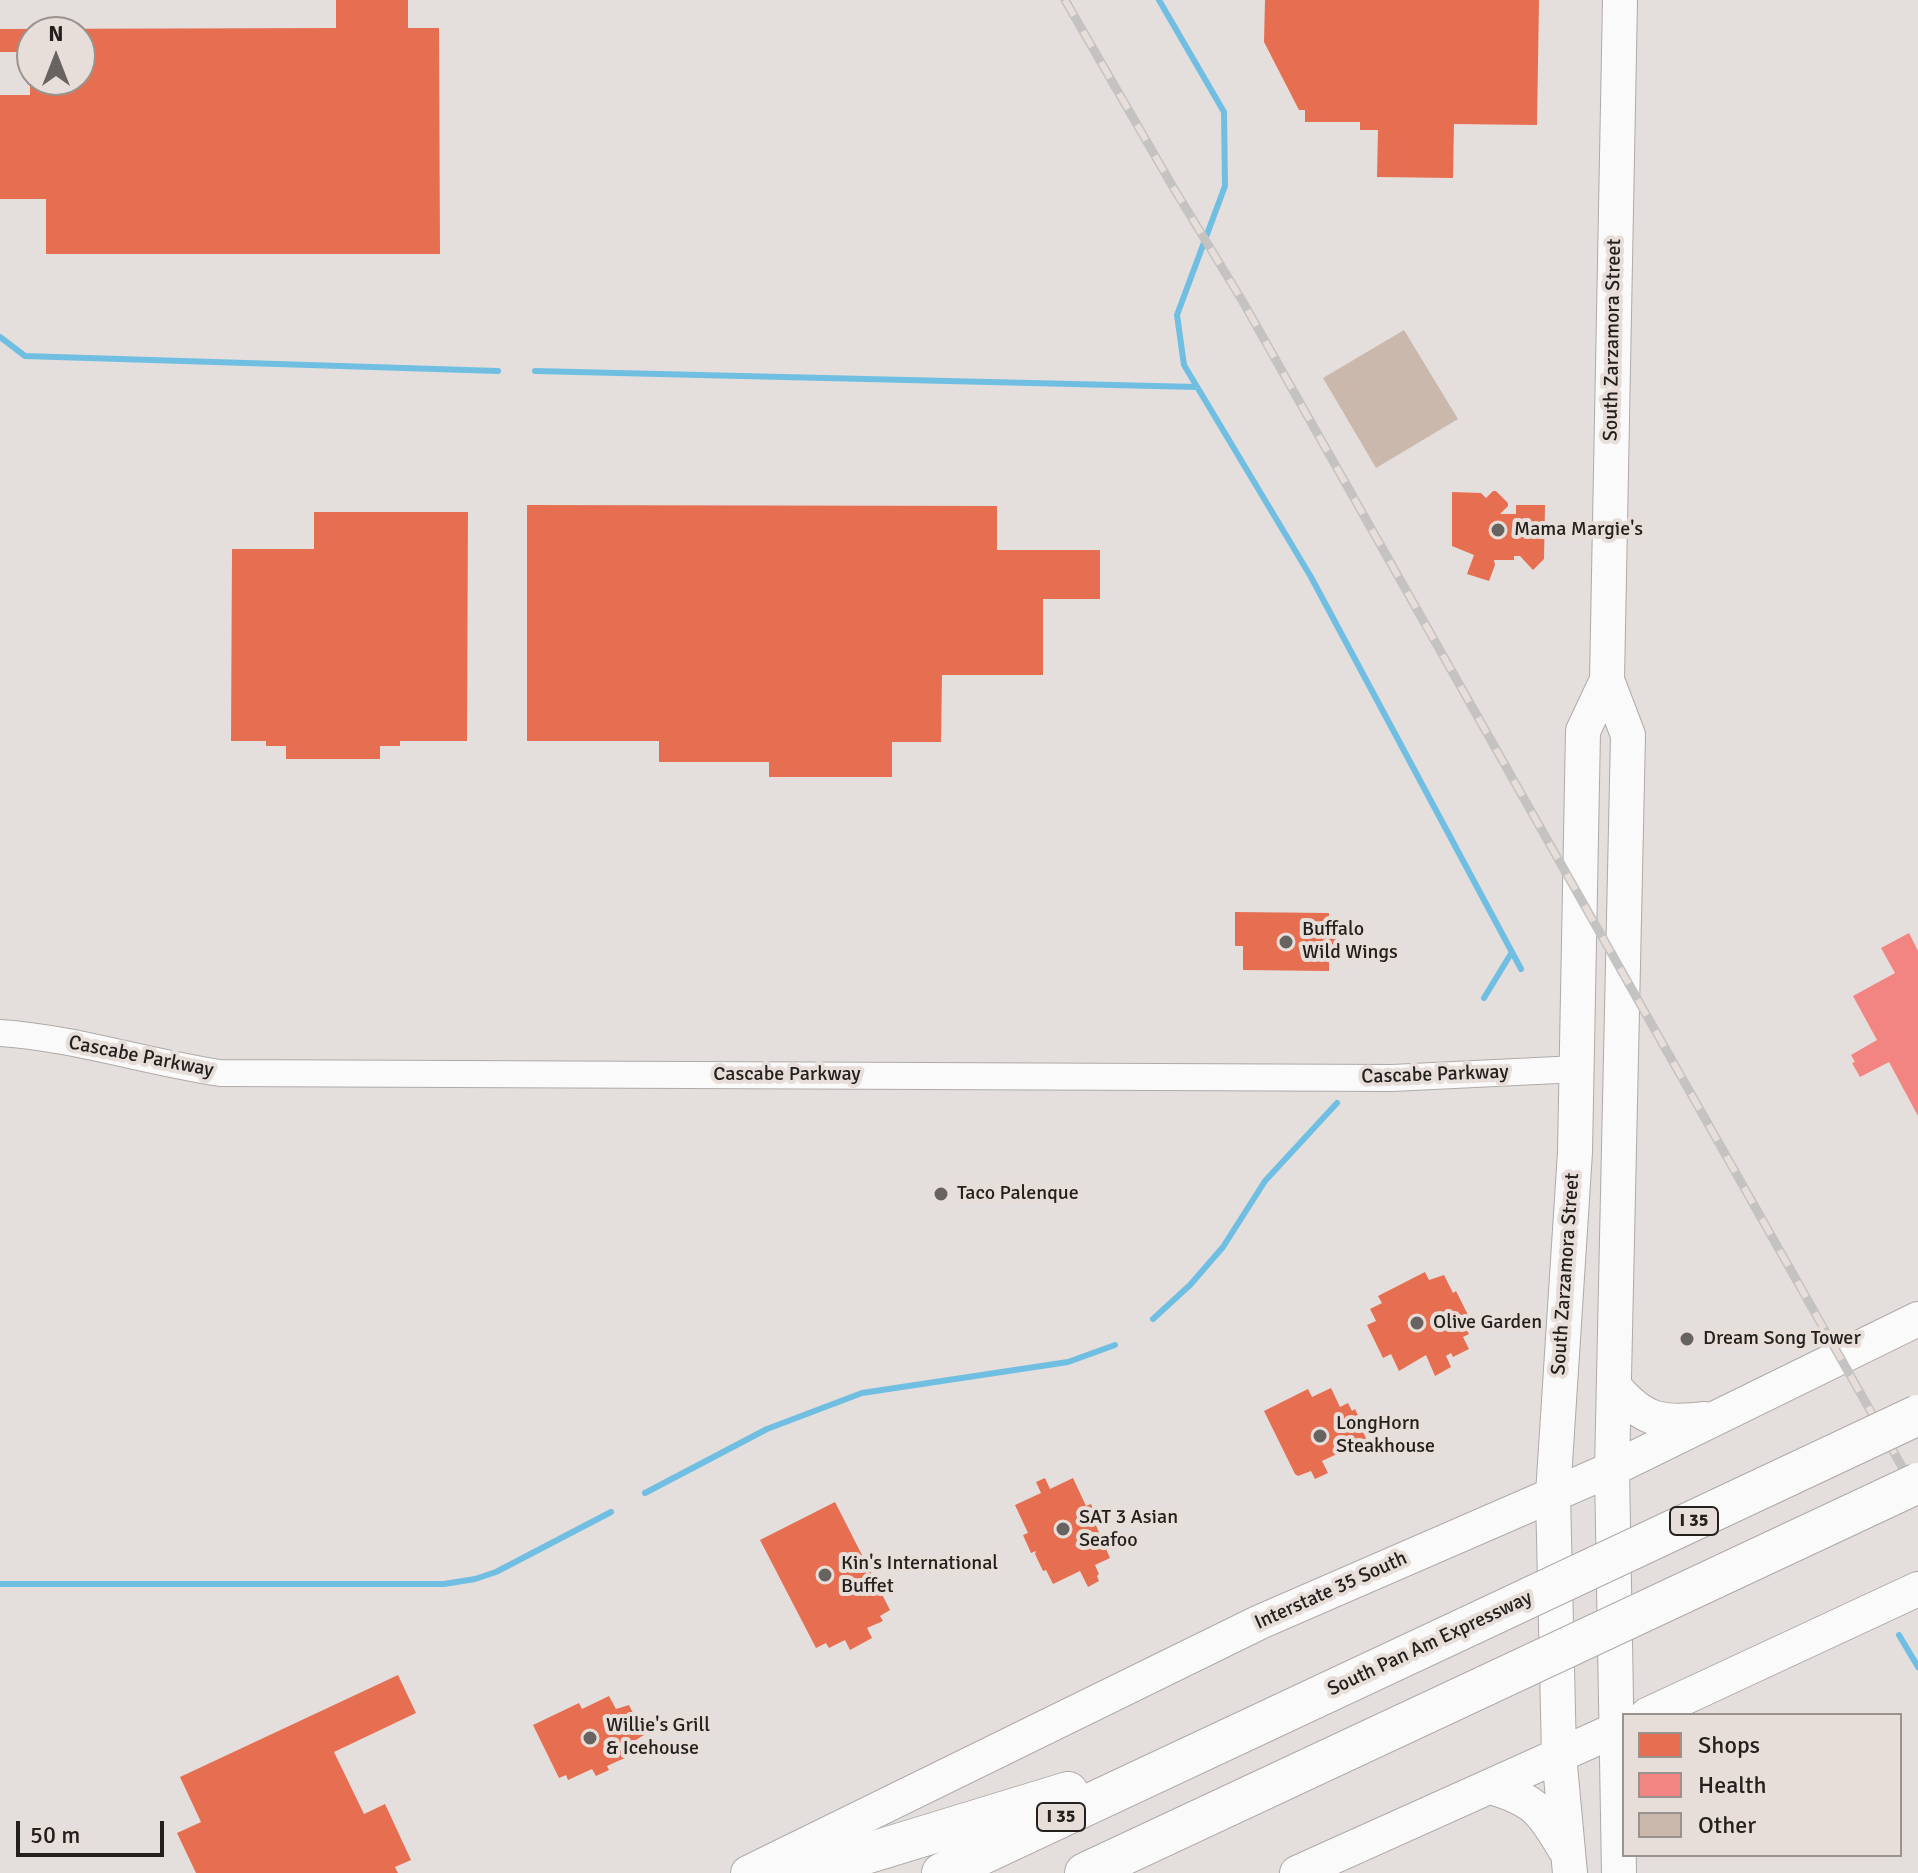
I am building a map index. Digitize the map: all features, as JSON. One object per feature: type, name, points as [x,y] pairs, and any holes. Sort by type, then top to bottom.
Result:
[{"type":"highway","name":"South Pan Am Expressway","points":[[942,1873],[1918,1415]]},
{"type":"highway","points":[[1085,1873],[1918,1483]]},
{"type":"highway","points":[[803,1873],[1179,1762]]},
{"type":"main road","name":"South Zarzamora Street","points":[[1619,1873],[1620,1728],[1612,1469],[1628,735],[1607,680],[1620,0]]},
{"type":"main road","name":"South Zarzamora Street","points":[[1569,1863],[1559,1755],[1553,1494],[1575,1152],[1583,731],[1607,680]]},
{"type":"main road","name":"Interstate 35 South","points":[[748,1873],[1260,1622],[1612,1469],[1717,1418],[1914,1330]]},
{"type":"main road","points":[[1614,1386],[1631,1407],[1652,1418],[1680,1422],[1717,1418]]},
{"type":"main road","points":[[1651,1713],[1918,1589]]},
{"type":"main road","points":[[1297,1873],[1620,1728]]},
{"type":"main road","points":[[1491,1787],[1519,1795],[1545,1814],[1569,1863]]},
{"type":"street","name":"Cascabe Parkway","points":[[0,1033],[36,1036],[220,1073],[1392,1078],[1578,1069]]},
{"type":"building: Shops","points":[[336,0],[408,0],[408,28],[439,28],[440,254],[46,254],[46,199],[0,199],[0,95],[96,96],[96,29],[336,28]]},
{"type":"building: Shops","points":[[1265,0],[1539,0],[1537,125],[1454,124],[1453,178],[1377,177],[1378,130],[1360,130],[1360,122],[1305,122],[1305,110],[1299,110],[1264,42]]},
{"type":"building: Shops","points":[[0,29],[16,29],[16,52],[0,52]]},
{"type":"building: Shops","name":"Mama Margie's","points":[[1493,491],[1508,503],[1500,514],[1516,514],[1516,505],[1545,505],[1544,559],[1533,570],[1520,556],[1514,556],[1514,560],[1494,560],[1489,581],[1467,574],[1474,555],[1452,546],[1452,492],[1481,493],[1486,498]]},
{"type":"building: Shops","points":[[527,505],[997,506],[997,550],[1100,550],[1100,599],[1043,599],[1043,675],[942,675],[941,742],[892,742],[892,777],[769,777],[769,762],[659,762],[659,741],[527,741]]},
{"type":"building: Shops","points":[[314,512],[468,512],[467,741],[400,741],[400,746],[380,746],[380,759],[286,759],[286,746],[266,746],[266,741],[231,741],[232,549],[314,549]]},
{"type":"building: Shops","name":"Buffalo Wild Wings","points":[[1235,912],[1329,913],[1329,938],[1336,938],[1336,949],[1329,949],[1329,971],[1243,970],[1243,946],[1235,946]]},
{"type":"building: Shops","name":"Olive Garden","points":[[1425,1272],[1429,1280],[1444,1275],[1468,1315],[1461,1319],[1469,1334],[1463,1337],[1469,1349],[1453,1357],[1451,1353],[1446,1356],[1451,1367],[1435,1376],[1426,1355],[1399,1371],[1391,1354],[1383,1358],[1367,1325],[1376,1321],[1370,1309],[1382,1303],[1378,1296]]},
{"type":"building: Shops","name":"LongHorn Steakhouse","points":[[1331,1388],[1340,1407],[1348,1403],[1352,1411],[1355,1409],[1367,1440],[1322,1461],[1328,1473],[1315,1479],[1311,1471],[1298,1476],[1264,1411],[1308,1389],[1312,1397]]},
{"type":"building: Shops","name":"SAT 3 Asian Seafoo","points":[[1045,1478],[1050,1489],[1073,1478],[1086,1506],[1091,1504],[1095,1514],[1092,1516],[1110,1558],[1095,1565],[1099,1581],[1088,1587],[1080,1571],[1053,1584],[1046,1570],[1043,1571],[1036,1551],[1031,1553],[1023,1535],[1028,1533],[1015,1505],[1041,1493],[1036,1482]]},
{"type":"building: Shops","name":"Kin's International Buffet","points":[[835,1502],[890,1610],[880,1616],[883,1621],[867,1628],[872,1638],[850,1650],[845,1640],[829,1648],[826,1643],[816,1648],[760,1540]]},
{"type":"building: Shops","points":[[398,1675],[416,1713],[334,1752],[364,1814],[385,1804],[411,1860],[395,1867],[398,1873],[196,1873],[177,1833],[201,1822],[180,1777]]},
{"type":"building: Shops","name":"Willie's Grill & Icehouse","points":[[609,1696],[616,1709],[629,1705],[644,1735],[631,1743],[636,1753],[607,1766],[609,1770],[596,1776],[592,1769],[568,1780],[566,1775],[559,1778],[533,1725],[579,1703],[582,1709]]},
{"type":"building: Health","points":[[1909,933],[1918,951],[1918,1116],[1889,1062],[1860,1077],[1851,1055],[1877,1040],[1853,996],[1895,973],[1881,948]]},
{"type":"building: Other","points":[[1404,330],[1458,419],[1376,468],[1323,378]]},
{"type":"waterway","points":[[1159,0],[1224,112],[1225,186],[1177,315],[1184,365],[1311,577],[1521,969]]},
{"type":"waterway","points":[[0,337],[25,356],[498,371]]},
{"type":"waterway","points":[[535,371],[1196,387]]},
{"type":"waterway","points":[[1484,998],[1512,952]]},
{"type":"waterway","points":[[1153,1319],[1190,1285],[1223,1247],[1265,1181],[1337,1103]]},
{"type":"waterway","points":[[645,1493],[767,1429],[862,1393],[1068,1362],[1115,1345]]},
{"type":"waterway","points":[[0,1584],[444,1584],[496,1572],[611,1512]]},
{"type":"waterway","points":[[1899,1635],[1918,1667]]},
{"type":"railway","points":[[1065,0],[1243,302],[1918,1495]]},
{"type":"place","name":"Mama Margie's","points":[[1498,530]]},
{"type":"place","name":"Buffalo Wild Wings","points":[[1286,942]]},
{"type":"place","name":"Taco Palenque","points":[[941,1194]]},
{"type":"place","name":"Olive Garden","points":[[1417,1323]]},
{"type":"place","name":"Dream Song Tower","points":[[1687,1339]]},
{"type":"place","name":"LongHorn Steakhouse","points":[[1320,1436]]},
{"type":"place","name":"SAT 3 Asian Seafoo","points":[[1063,1529]]},
{"type":"place","name":"Kin's International Buffet","points":[[825,1575]]},
{"type":"place","name":"Willie's Grill & Icehouse","points":[[590,1738]]}]
